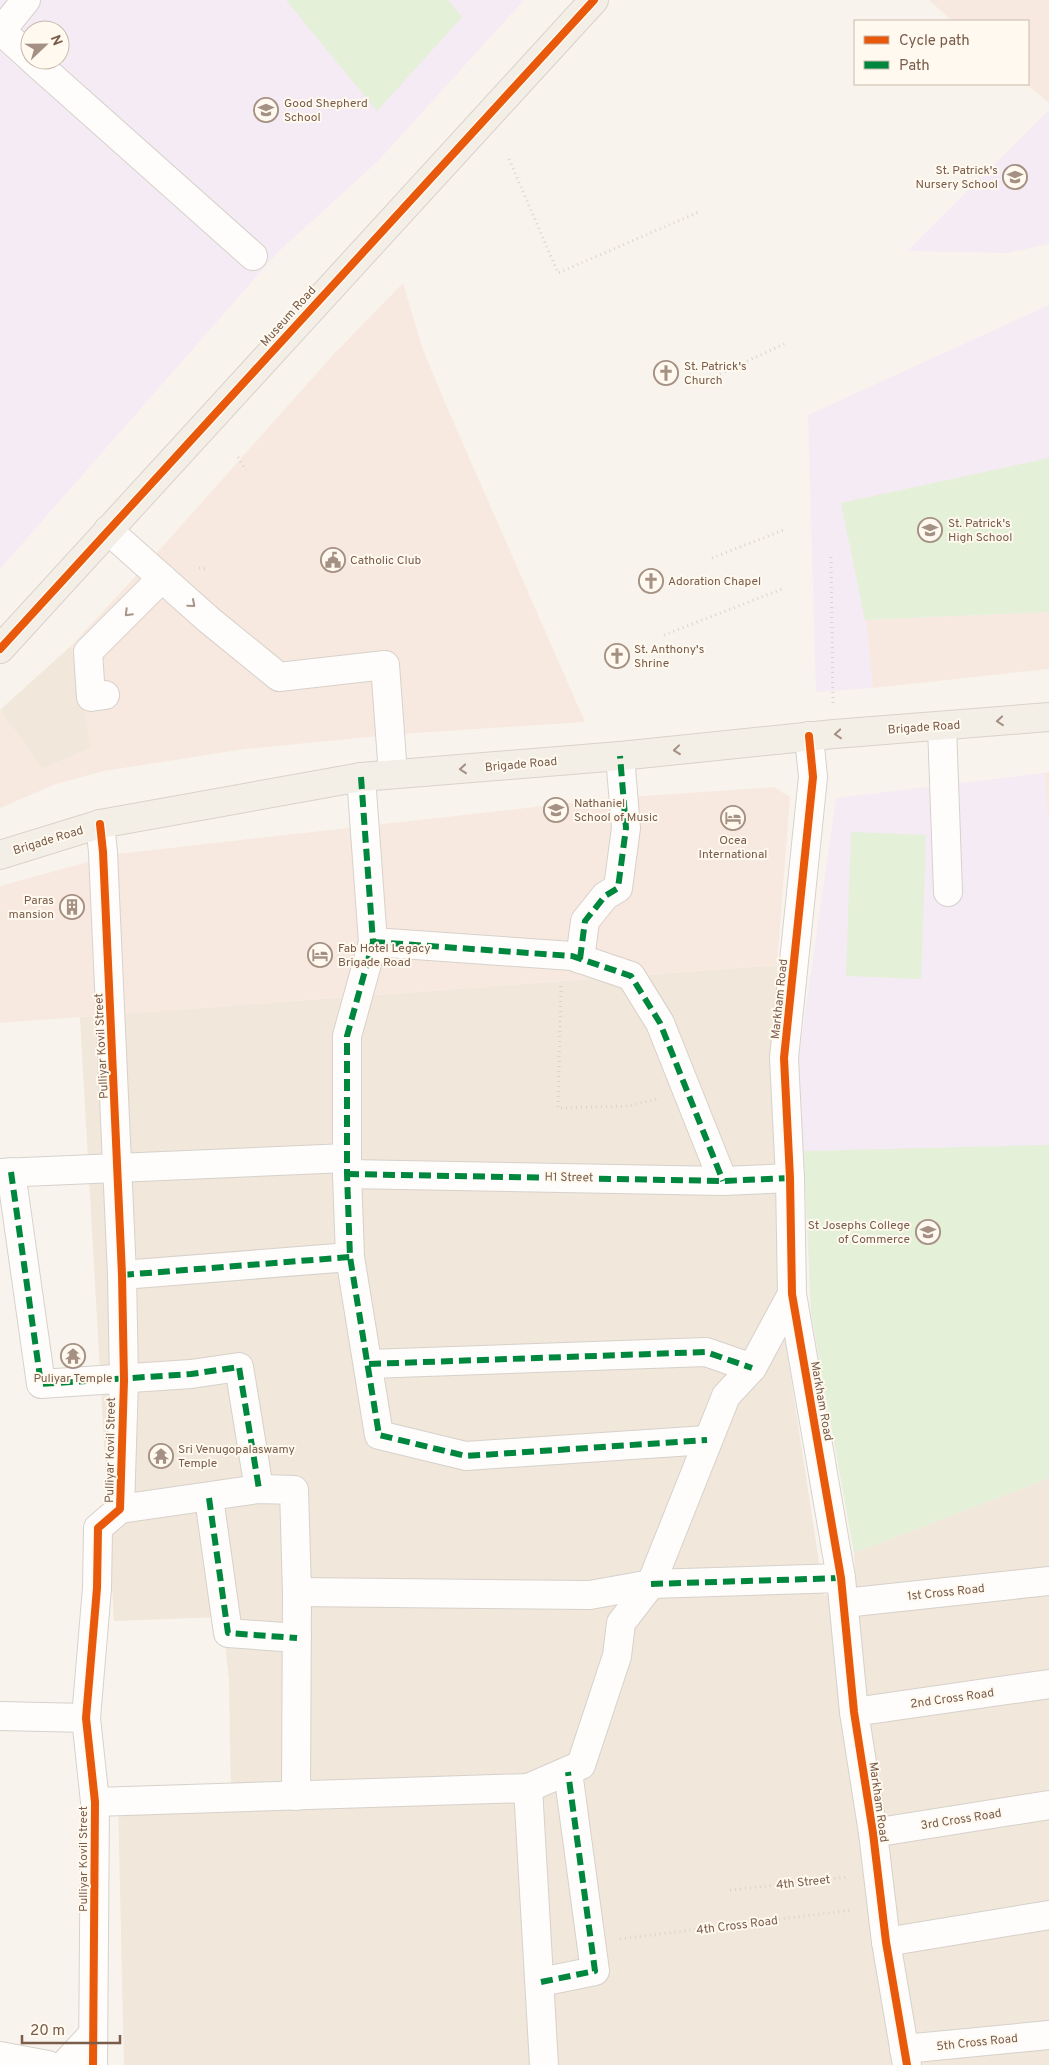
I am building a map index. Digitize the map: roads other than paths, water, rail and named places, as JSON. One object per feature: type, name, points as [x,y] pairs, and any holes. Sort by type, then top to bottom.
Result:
[{"type":"main road","name":"Museum Road","points":[[0,649],[594,0]]},
{"type":"main road","name":"Brigade Road","points":[[0,855],[100,824],[361,777],[620,756],[822,735],[1049,717]]},
{"type":"street","points":[[20,48],[1,31],[26,0]]},
{"type":"street","points":[[45,70],[253,256]]},
{"type":"street","points":[[108,530],[216,625],[279,677],[385,665],[393,774]]},
{"type":"street","points":[[105,695],[91,697],[88,652],[162,578]]},
{"type":"street","points":[[942,726],[948,892]]},
{"type":"street","name":"Markham Road","points":[[822,735],[813,777],[784,1058],[790,1178],[792,1294],[842,1590],[854,1712],[873,1833],[886,1942],[906,2057]]},
{"type":"street","points":[[570,957],[585,921],[605,896],[618,888],[626,828],[620,756]]},
{"type":"street","points":[[361,777],[373,942],[347,1036],[347,1166],[350,1257],[369,1364],[379,1435],[466,1456],[707,1440]]},
{"type":"street","name":"Pulliyar Kovil Street","points":[[93,2065],[95,1802],[86,1718],[97,1588],[98,1528],[120,1509],[124,1380],[118,1167],[103,852],[100,824]]},
{"type":"street","points":[[373,942],[570,957],[631,976],[660,1023],[724,1181]]},
{"type":"street","name":"H1 Street","points":[[6,1172],[118,1167],[347,1166],[724,1181],[790,1178]]},
{"type":"street","points":[[6,1172],[41,1384],[124,1380],[239,1368],[259,1489]]},
{"type":"street","points":[[122,1275],[350,1257]]},
{"type":"street","points":[[95,1802],[528,1788],[581,1765],[617,1656],[621,1624],[651,1584],[726,1396],[752,1368],[792,1294]]},
{"type":"street","points":[[369,1364],[706,1352],[752,1368]]},
{"type":"street","points":[[120,1509],[209,1498],[259,1489],[294,1490],[297,1592],[296,1796]]},
{"type":"street","points":[[209,1498],[228,1633],[297,1638]]},
{"type":"street","name":"1st Cross Road","points":[[297,1592],[590,1595],[651,1584],[842,1590],[1049,1581]]},
{"type":"street","name":"2nd Cross Road","points":[[854,1712],[1049,1684]]},
{"type":"street","points":[[0,1716],[86,1718]]},
{"type":"street","points":[[541,1982],[594,1971],[568,1772]]},
{"type":"street","points":[[528,1788],[541,1982],[544,2065]]},
{"type":"street","name":"3rd Cross Road","points":[[873,1833],[1049,1805]]},
{"type":"street","points":[[886,1942],[1049,1915]]},
{"type":"street","points":[[64,2065],[93,2034]]},
{"type":"street","name":"5th Cross Road","points":[[906,2057],[1049,2035]]},
{"type":"street","points":[[0,2056],[48,2065]]},
{"type":"place","name":"Good Shepherd School","points":[[266,110]]},
{"type":"place","name":"St. Patrick's Nursery School","points":[[1015,177]]},
{"type":"place","name":"St. Patrick's Church","points":[[666,373]]},
{"type":"place","name":"St. Patrick's High School","points":[[930,530]]},
{"type":"place","name":"Catholic Club","points":[[333,560]]},
{"type":"place","name":"Adoration Chapel","points":[[651,581]]},
{"type":"place","name":"St. Anthony's Shrine","points":[[617,656]]},
{"type":"place","name":"Nathaniel School of Music","points":[[556,810]]},
{"type":"place","name":"Ocea International","points":[[733,818]]},
{"type":"place","name":"Paras mansion","points":[[72,907]]},
{"type":"place","name":"Fab Hotel Legacy Brigade Road","points":[[320,955]]},
{"type":"place","name":"St Josephs College of Commerce","points":[[928,1232]]},
{"type":"place","name":"Puliyar Temple","points":[[73,1356]]},
{"type":"place","name":"Sri Venugopalaswamy Temple","points":[[161,1456]]}]
